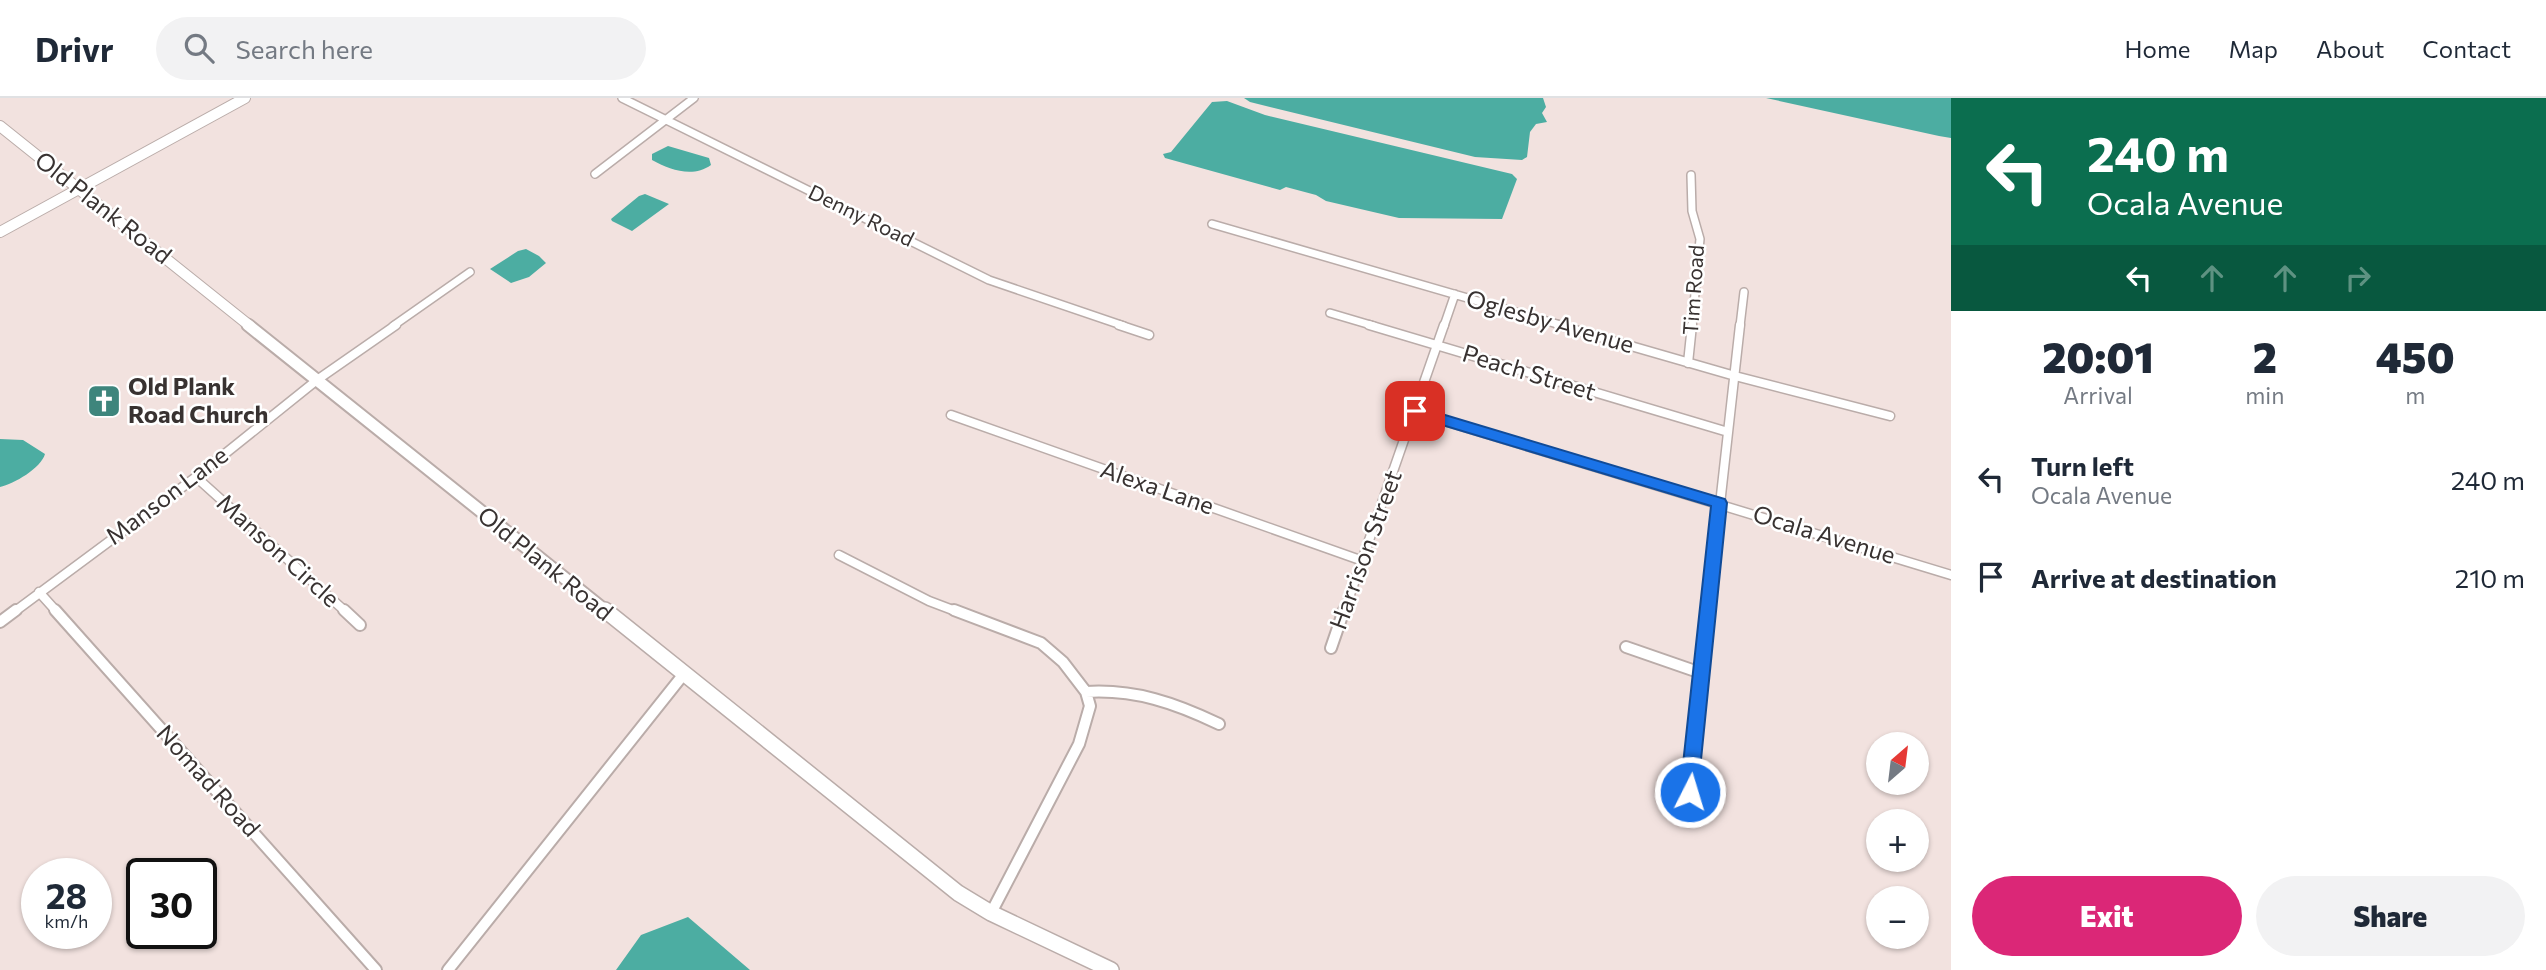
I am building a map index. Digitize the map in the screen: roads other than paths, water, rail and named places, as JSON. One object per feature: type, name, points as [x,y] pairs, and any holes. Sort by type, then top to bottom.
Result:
[{"type":"street","points":[[0,232],[245,98]]},
{"type":"street","name":"Denny Road","points":[[622,98],[989,279],[1149,335]]},
{"type":"street","points":[[595,174],[692,100]]},
{"type":"street","name":"Old Plank Road","points":[[0,126],[958,893],[991,913],[1111,970]]},
{"type":"street","name":"Tim Road","points":[[1688,363],[1700,239],[1692,211],[1691,176]]},
{"type":"street","name":"Oglesby Avenue","points":[[1212,224],[1688,363],[1890,416]]},
{"type":"street","name":"Manson Lane","points":[[0,622],[196,477],[317,380],[470,272]]},
{"type":"street","points":[[1690,792],[1719,503],[1744,292]]},
{"type":"street","name":"Harrison Street","points":[[1331,648],[1455,294]]},
{"type":"street","name":"Peach Street","points":[[1330,313],[1728,432]]},
{"type":"street","name":"Ocala Avenue","points":[[1415,411],[1951,575]]},
{"type":"street","name":"Alexa Lane","points":[[951,415],[1363,561]]},
{"type":"street","name":"Manson Circle","points":[[196,477],[360,625]]},
{"type":"street","points":[[839,555],[929,601],[1041,643],[1063,662],[1086,692],[1090,706],[1079,744],[991,913]]},
{"type":"street","name":"Nomad Road","points":[[39,592],[376,970]]},
{"type":"street","points":[[1626,647],[1701,673]]},
{"type":"street","points":[[448,970],[683,674]]},
{"type":"street","points":[[1086,692],[1118,689],[1155,697],[1219,724]]},
{"type":"water","points":[[1244,98],[1543,98],[1546,107],[1542,113],[1547,122],[1536,124],[1530,132],[1527,157],[1522,160],[1475,157],[1250,102]]},
{"type":"water","points":[[1766,98],[1951,98],[1951,138],[1939,136]]},
{"type":"water","points":[[1227,101],[1265,115],[1512,174],[1517,179],[1502,219],[1399,218],[1326,201],[1316,195],[1286,187],[1280,190],[1165,158],[1163,154],[1171,152],[1212,102]]},
{"type":"water","points":[[668,146],[709,158],[711,165],[689,172],[666,167],[652,160],[652,154]]},
{"type":"water","points":[[645,194],[669,204],[632,231],[612,221],[611,219],[639,196]]},
{"type":"water","points":[[526,249],[546,263],[529,277],[511,283],[490,269],[518,251]]},
{"type":"water","points":[[0,439],[23,440],[45,454],[38,465],[26,475],[0,487]]},
{"type":"water","points":[[688,917],[750,970],[616,970],[641,935]]},
{"type":"place","name":"Old Plank Road Church","points":[[104,401]]}]
